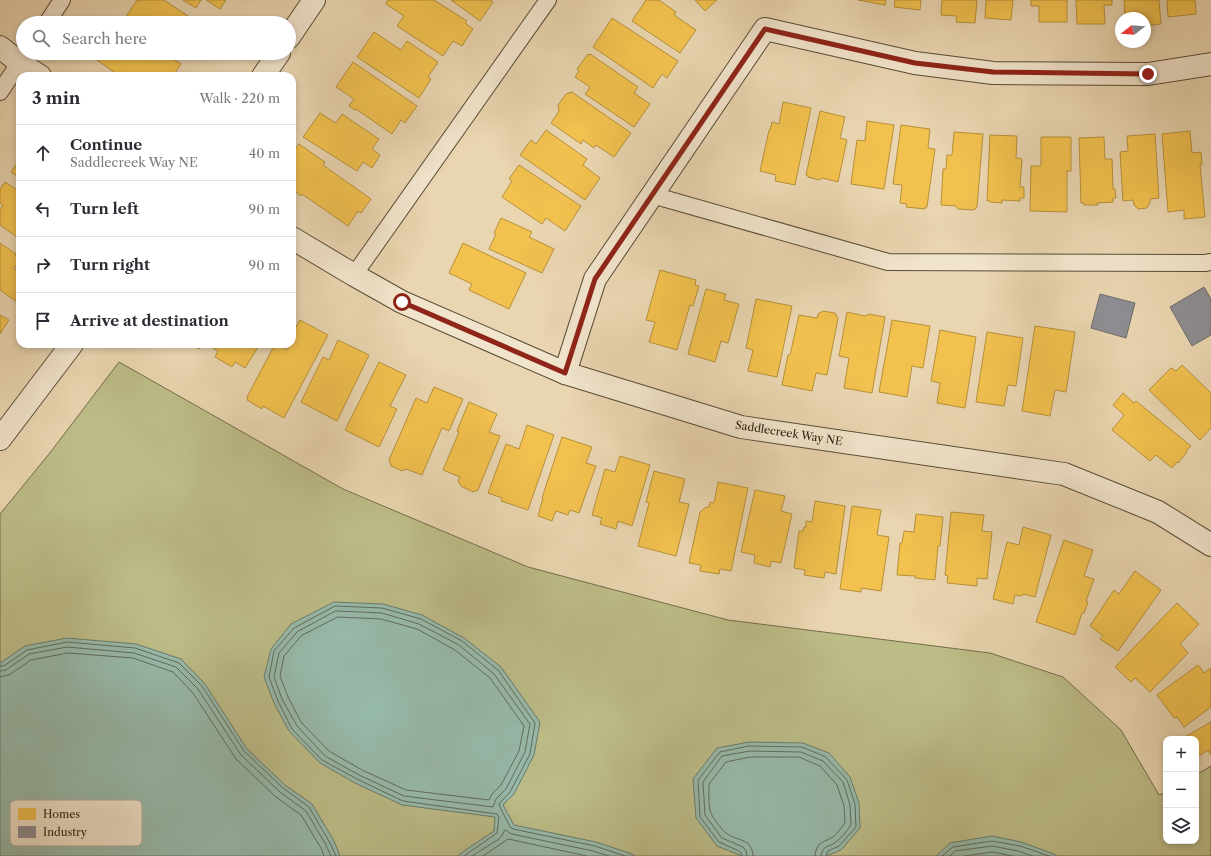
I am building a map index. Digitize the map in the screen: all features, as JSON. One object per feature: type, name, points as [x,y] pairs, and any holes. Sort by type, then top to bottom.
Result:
[{"type":"street","points":[[296,27],[314,0]]},
{"type":"street","points":[[565,373],[595,279],[765,29],[915,63],[993,72],[1148,74],[1211,64]]},
{"type":"street","points":[[0,47],[16,55]]},
{"type":"street","points":[[25,60],[36,72]]},
{"type":"street","points":[[266,72],[274,60]]},
{"type":"street","name":"Saddlecreek Way NE","points":[[296,240],[402,302],[565,373],[741,427],[1064,474],[1158,512],[1211,545]]},
{"type":"street","points":[[0,439],[69,348]]},
{"type":"lane","points":[[52,16],[62,0]]},
{"type":"lane","points":[[354,275],[548,0]]},
{"type":"lane","points":[[0,92],[22,60]]},
{"type":"lane","points":[[652,195],[888,262],[1211,262]]},
{"type":"green space","points":[[119,362],[343,489],[528,567],[728,620],[990,653],[1063,677],[1121,730],[1159,795],[1163,793],[1163,844],[1199,844],[1199,773],[1211,766],[1211,856],[0,856],[0,514],[49,454]]},
{"type":"water","points":[[334,602],[383,604],[422,615],[464,638],[501,667],[540,722],[534,755],[514,794],[503,805],[514,825],[596,842],[635,856],[458,856],[494,831],[495,817],[402,805],[355,783],[320,763],[289,731],[274,703],[264,677],[271,649],[291,624]]},
{"type":"water","points":[[67,638],[136,644],[181,659],[205,684],[247,749],[285,785],[312,804],[334,841],[340,856],[0,856],[0,663],[25,646]]},
{"type":"water","points":[[749,742],[803,743],[829,753],[850,777],[859,803],[860,828],[841,850],[826,856],[742,856],[717,846],[696,818],[693,779],[717,748]]},
{"type":"water","points":[[992,836],[1021,842],[1057,856],[936,856],[950,843]]},
{"type":"building: Homes","points":[[137,0],[164,0],[188,16],[126,16]]},
{"type":"building: Homes","points":[[183,0],[201,0],[196,8]]},
{"type":"building: Homes","points":[[206,0],[226,0],[220,9]]},
{"type":"building: Homes","points":[[388,0],[434,0],[467,21],[465,23],[473,29],[462,46],[453,41],[443,56],[397,26],[404,16],[386,4]]},
{"type":"building: Homes","points":[[451,0],[491,0],[493,2],[480,21]]},
{"type":"building: Homes","points":[[646,0],[659,0],[676,12],[674,15],[696,30],[680,53],[632,21]]},
{"type":"building: Homes","points":[[695,0],[717,0],[705,11]]},
{"type":"building: Homes","points":[[858,0],[886,0],[885,5]]},
{"type":"building: Homes","points":[[895,0],[921,0],[920,10],[894,7]]},
{"type":"building: Homes","points":[[942,0],[977,0],[975,23],[956,22],[957,16],[941,15]]},
{"type":"building: Homes","points":[[986,0],[1013,0],[1011,20],[985,18]]},
{"type":"building: Homes","points":[[1031,0],[1067,0],[1067,22],[1039,22],[1039,6],[1031,6]]},
{"type":"building: Homes","points":[[1076,0],[1112,0],[1112,5],[1104,5],[1105,24],[1077,24]]},
{"type":"building: Homes","points":[[1124,0],[1159,0],[1161,24],[1151,25],[1151,12],[1125,12]]},
{"type":"building: Homes","points":[[1167,0],[1195,0],[1196,14],[1168,17]]},
{"type":"building: Homes","points":[[612,18],[678,61],[667,78],[662,74],[653,88],[593,47]]},
{"type":"building: Homes","points":[[374,32],[401,50],[407,41],[438,62],[428,77],[431,79],[419,98],[357,57]]},
{"type":"building: Homes","points":[[588,54],[638,87],[634,93],[650,104],[634,127],[585,94],[590,87],[575,77],[579,71],[577,69]]},
{"type":"building: Homes","points":[[97,60],[175,60],[181,64],[176,72],[114,72]]},
{"type":"building: Homes","points":[[353,62],[417,106],[405,123],[401,120],[392,134],[356,109],[355,110],[349,106],[354,99],[336,87]]},
{"type":"building: Homes","points":[[572,92],[631,133],[614,157],[596,145],[594,148],[583,140],[581,144],[551,123],[559,111],[558,105],[566,94]]},
{"type":"building: Homes","points":[[783,102],[811,108],[795,185],[775,181],[776,175],[760,171],[769,130],[772,122],[779,124]]},
{"type":"building: Homes","points":[[820,111],[845,117],[840,138],[847,140],[838,182],[822,178],[819,180],[806,175]]},
{"type":"building: Homes","points":[[320,113],[336,123],[342,114],[379,139],[372,149],[380,155],[372,168],[363,162],[357,171],[303,137]]},
{"type":"building: Homes","points":[[867,121],[894,125],[884,189],[851,184],[857,140],[865,141]]},
{"type":"building: Homes","points":[[901,125],[930,129],[928,148],[935,149],[927,207],[925,207],[925,209],[906,207],[907,204],[900,203],[902,185],[893,184]]},
{"type":"building: Homes","points":[[546,130],[587,159],[583,165],[600,178],[585,200],[520,155],[531,140],[536,144]]},
{"type":"building: Homes","points":[[1190,131],[1192,153],[1201,152],[1202,165],[1200,165],[1205,217],[1184,219],[1184,210],[1168,212],[1162,134]]},
{"type":"building: Homes","points":[[954,132],[983,134],[977,207],[974,210],[958,209],[956,206],[941,205],[943,169],[946,169],[947,155],[952,155]]},
{"type":"building: Homes","points":[[1155,134],[1159,198],[1150,199],[1150,203],[1147,208],[1138,209],[1134,205],[1133,200],[1123,201],[1120,152],[1128,151],[1127,136]]},
{"type":"building: Homes","points":[[990,135],[1017,136],[1016,158],[1022,159],[1020,187],[1024,187],[1024,198],[1020,198],[1020,201],[1002,200],[1002,203],[987,201]]},
{"type":"building: Homes","points":[[1041,137],[1071,137],[1071,171],[1067,171],[1067,212],[1030,211],[1031,166],[1041,166]]},
{"type":"building: Homes","points":[[1104,137],[1105,159],[1112,159],[1113,189],[1115,189],[1116,198],[1113,198],[1113,202],[1097,203],[1098,205],[1084,205],[1084,203],[1081,203],[1079,138]]},
{"type":"building: Homes","points":[[299,144],[325,162],[323,165],[371,199],[361,213],[358,211],[348,226],[302,194],[301,196],[296,192],[296,148]]},
{"type":"building: Homes","points":[[16,165],[16,175],[11,172]]},
{"type":"building: Homes","points":[[519,165],[581,206],[565,231],[546,218],[542,224],[502,197],[512,181],[509,179]]},
{"type":"building: Homes","points":[[5,182],[16,189],[16,236],[0,225],[0,209],[3,205],[0,203],[0,189]]},
{"type":"building: Homes","points":[[501,218],[532,232],[529,237],[554,249],[542,273],[489,249]]},
{"type":"building: Homes","points":[[0,243],[16,254],[16,265],[14,269],[16,270],[16,301],[0,290]]},
{"type":"building: Homes","points":[[463,243],[526,273],[509,309],[469,290],[472,284],[449,273]]},
{"type":"building: Homes","points":[[660,270],[696,280],[695,285],[699,286],[693,306],[690,305],[677,350],[649,342],[655,322],[646,320]]},
{"type":"building: Homes","points":[[706,289],[726,294],[724,300],[739,304],[728,343],[721,341],[715,362],[688,354]]},
{"type":"building: Homes","points":[[756,299],[792,306],[777,377],[748,371],[753,350],[746,348]]},
{"type":"building: Homes","points":[[823,311],[835,313],[838,318],[827,375],[816,373],[812,391],[782,385],[788,355],[790,355],[799,315],[817,318],[818,314]]},
{"type":"building: Homes","points":[[847,312],[865,316],[869,314],[885,317],[872,393],[844,388],[849,358],[839,356]]},
{"type":"building: Homes","points":[[0,315],[9,320],[0,334]]},
{"type":"building: Homes","points":[[300,320],[328,335],[284,418],[263,406],[262,409],[247,400],[247,397],[273,348],[283,348],[287,350],[288,348],[296,348],[296,327]]},
{"type":"building: Homes","points":[[892,320],[930,326],[923,368],[912,366],[907,397],[879,392]]},
{"type":"building: Homes","points":[[1035,326],[1075,332],[1066,392],[1055,390],[1050,416],[1022,411]]},
{"type":"building: Homes","points":[[940,330],[976,337],[965,408],[937,403],[940,383],[931,381]]},
{"type":"building: Homes","points":[[987,332],[1023,338],[1016,386],[1008,385],[1004,406],[976,402]]},
{"type":"building: Homes","points":[[338,340],[369,355],[337,421],[301,402],[323,357],[329,360]]},
{"type":"building: Homes","points":[[213,348],[258,348],[245,368],[235,362],[232,367],[215,357],[218,351]]},
{"type":"building: Homes","points":[[379,362],[406,375],[390,406],[397,409],[379,447],[345,430]]},
{"type":"building: Homes","points":[[1182,365],[1211,393],[1211,428],[1200,440],[1149,390],[1171,368],[1176,371]]},
{"type":"building: Homes","points":[[434,387],[463,399],[449,431],[442,428],[422,475],[406,469],[402,471],[391,466],[389,460],[416,398],[427,403]]},
{"type":"building: Homes","points":[[1123,393],[1134,403],[1136,401],[1191,446],[1178,463],[1177,462],[1172,468],[1156,455],[1150,461],[1112,430],[1124,415],[1113,405]]},
{"type":"building: Homes","points":[[469,402],[497,414],[489,432],[500,436],[478,490],[473,492],[461,486],[458,481],[460,477],[443,470],[459,432],[457,431]]},
{"type":"building: Homes","points":[[527,425],[554,435],[528,510],[501,501],[502,498],[488,493],[506,444],[519,449]]},
{"type":"building: Homes","points":[[562,437],[592,447],[586,463],[596,466],[579,513],[570,510],[568,515],[556,511],[552,521],[538,516],[542,498]]},
{"type":"building: Homes","points":[[620,456],[650,465],[632,526],[618,521],[616,529],[600,524],[602,518],[592,515],[605,469],[615,472]]},
{"type":"building: Homes","points":[[654,471],[685,479],[679,502],[689,504],[676,556],[638,546],[649,503],[646,502]]},
{"type":"building: Homes","points":[[718,482],[748,488],[731,571],[720,569],[719,574],[700,571],[701,565],[689,563],[700,512],[706,507],[709,507],[710,502],[714,503]]},
{"type":"building: Homes","points":[[755,490],[785,496],[781,511],[792,514],[781,563],[771,561],[770,567],[754,563],[755,555],[741,552]]},
{"type":"building: Homes","points":[[815,501],[845,506],[836,574],[825,572],[824,578],[804,575],[805,570],[794,568],[799,531],[803,531],[804,527],[806,527],[806,521],[812,522]]},
{"type":"building: Homes","points":[[852,506],[881,510],[877,535],[889,537],[881,591],[861,588],[861,592],[840,589]]},
{"type":"building: Homes","points":[[951,512],[984,515],[982,531],[992,532],[987,579],[977,578],[977,586],[947,583],[948,576],[945,575]]},
{"type":"building: Homes","points":[[916,514],[943,517],[940,546],[938,546],[935,580],[915,578],[915,576],[897,575],[900,543],[902,543],[904,531],[914,532]]},
{"type":"building: Homes","points":[[1023,527],[1051,535],[1035,597],[1023,594],[1022,596],[1015,595],[1013,604],[993,599],[1007,542],[1019,545]]},
{"type":"building: Homes","points":[[1064,540],[1093,550],[1084,576],[1094,579],[1086,601],[1088,602],[1084,613],[1082,613],[1075,635],[1036,622]]},
{"type":"building: Homes","points":[[1135,571],[1161,590],[1118,651],[1100,639],[1103,636],[1090,626],[1114,590],[1119,594]]},
{"type":"building: Homes","points":[[1177,603],[1199,624],[1180,644],[1188,653],[1150,692],[1135,678],[1131,682],[1115,667]]},
{"type":"building: Homes","points":[[1198,665],[1204,673],[1211,668],[1211,707],[1184,727],[1177,717],[1174,718],[1157,695]]},
{"type":"building: Homes","points":[[1211,722],[1211,755],[1208,750],[1199,756],[1199,736],[1187,736]]},
{"type":"building: Industry","points":[[1204,287],[1211,299],[1211,335],[1192,346],[1170,307]]},
{"type":"building: Industry","points":[[1100,294],[1135,303],[1126,338],[1091,328]]},
{"type":"route","points":[[402,302],[565,373],[595,279],[765,29],[915,63],[993,72],[1148,74]]}]
